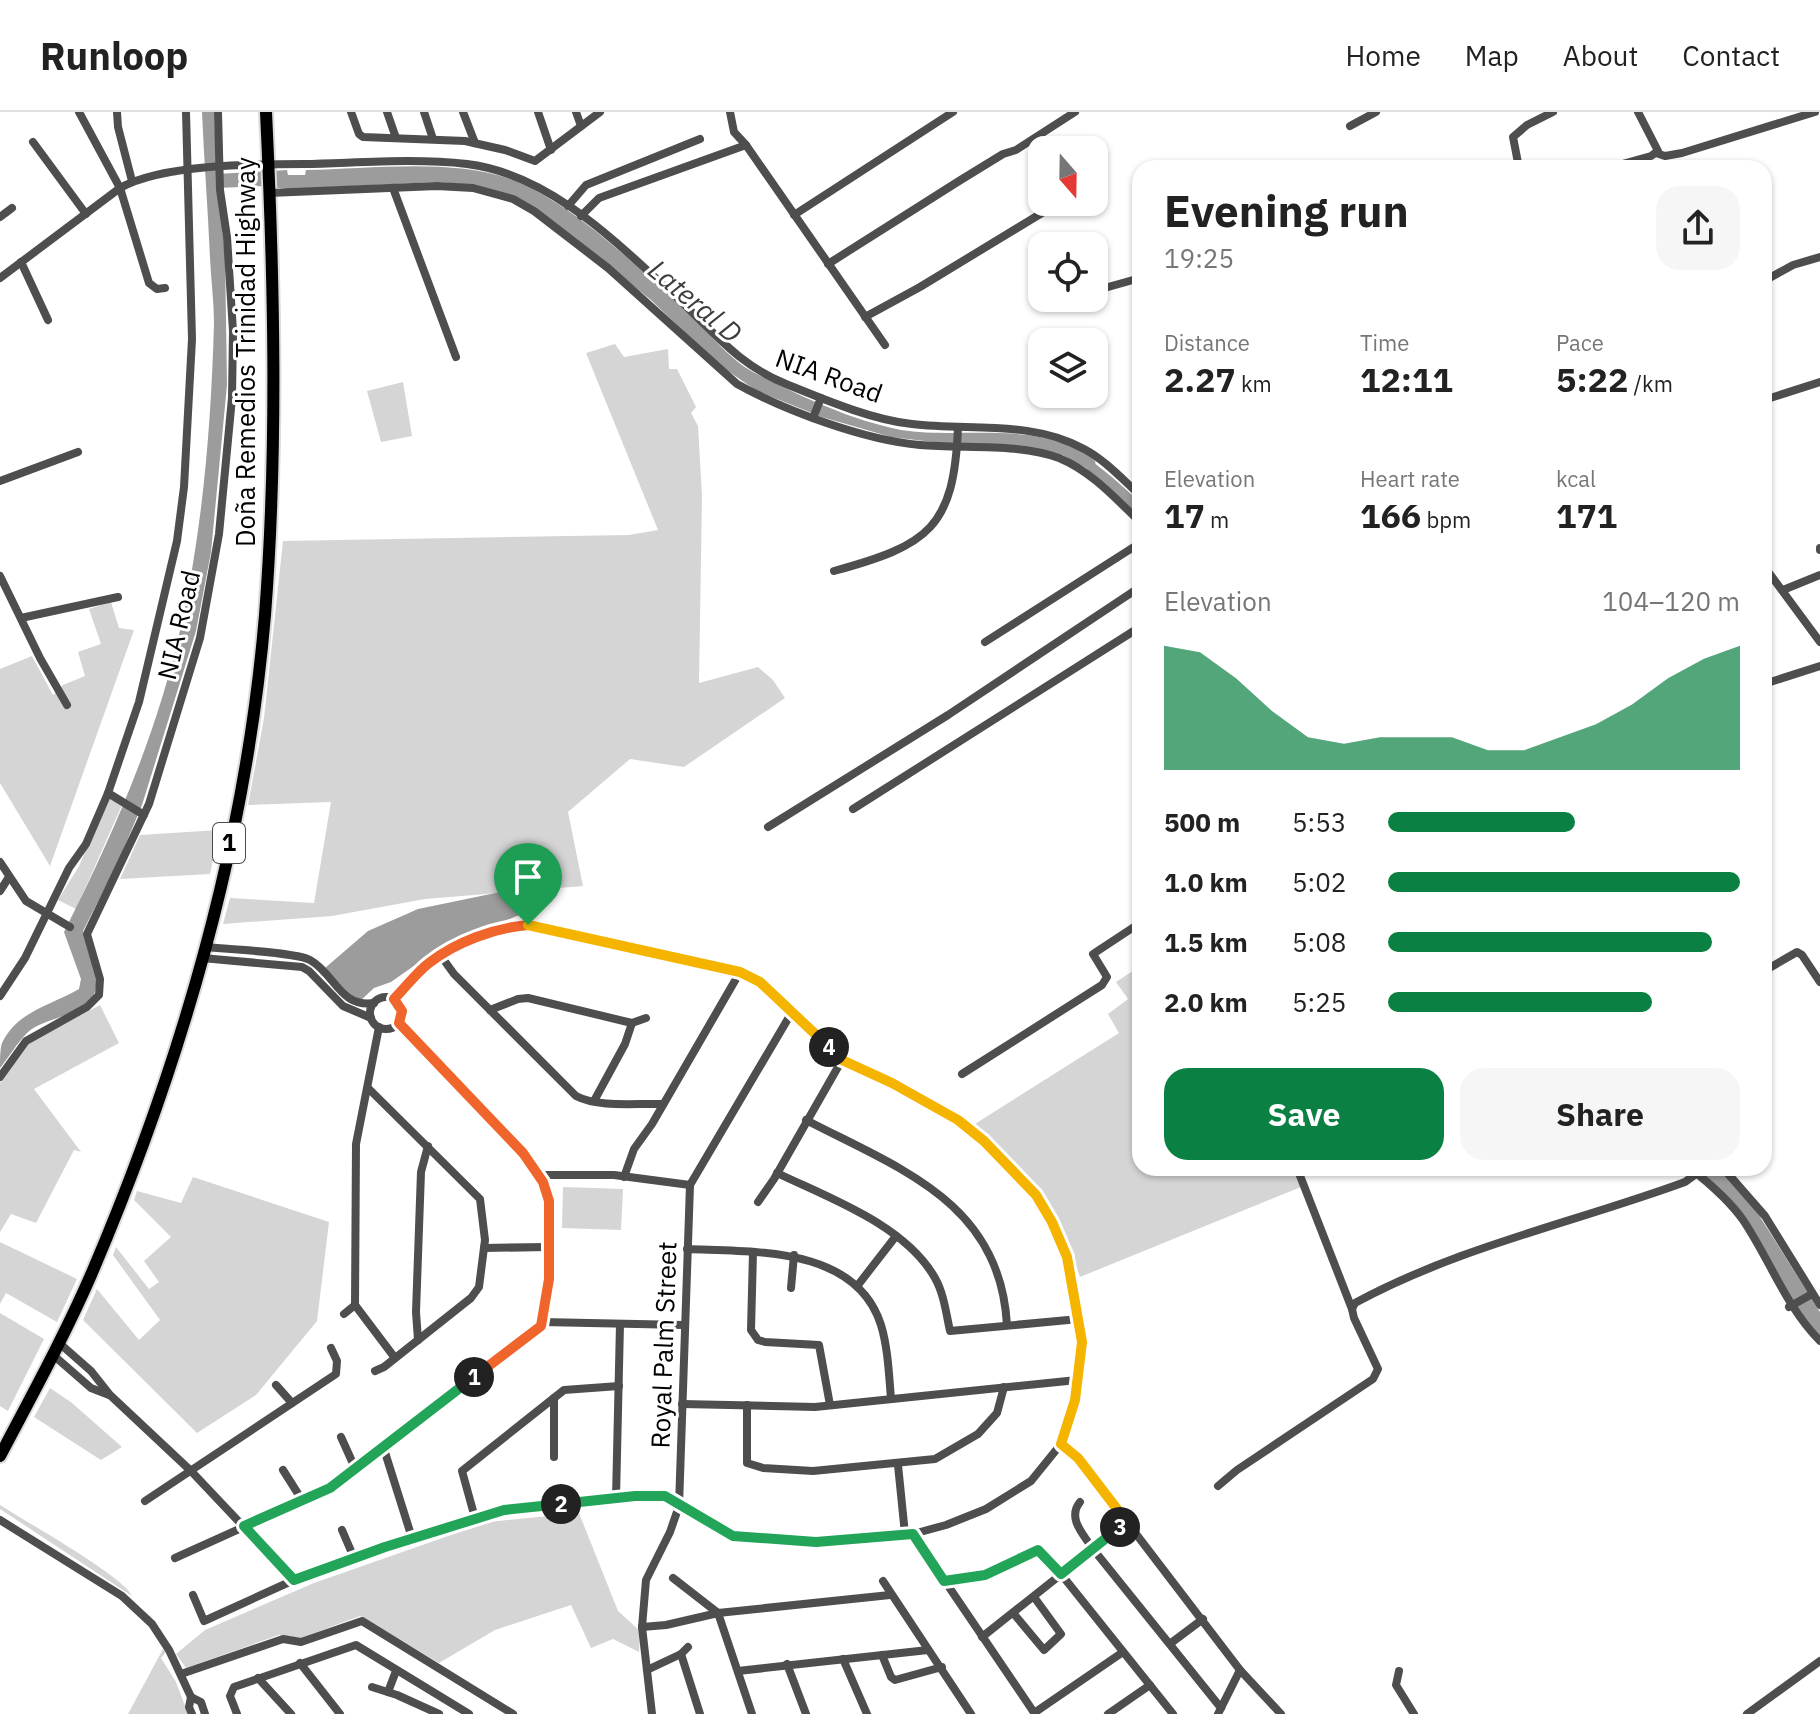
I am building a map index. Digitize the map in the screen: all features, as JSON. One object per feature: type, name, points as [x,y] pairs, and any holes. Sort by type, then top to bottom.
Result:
[{"type":"highway","name":"Doña Remedios Trinidad Highway","points":[[0,1456],[90,1277],[132,1174],[217,902],[249,739],[265,615],[274,452],[266,112]]},
{"type":"street","points":[[79,112],[120,188],[149,283],[157,289],[165,288]]},
{"type":"street","points":[[117,112],[132,181]]},
{"type":"street","points":[[0,996],[25,958],[69,868],[86,844],[108,793],[139,702],[177,541],[184,487],[192,339],[190,170],[186,112]]},
{"type":"street","name":"NIA Road","points":[[0,1077],[26,1041],[87,1007],[99,995],[100,979],[87,934],[141,814],[172,735],[200,638],[219,534],[232,398],[233,331],[227,237],[215,168],[218,112]]},
{"type":"street","points":[[351,112],[363,137],[475,143],[535,161],[600,112]]},
{"type":"street","points":[[387,112],[396,138]]},
{"type":"street","points":[[424,112],[433,139]]},
{"type":"street","points":[[463,112],[475,143]]},
{"type":"street","points":[[538,112],[551,150]]},
{"type":"street","points":[[576,112],[581,126]]},
{"type":"street","points":[[730,112],[734,132],[885,345]]},
{"type":"street","points":[[794,215],[953,112]]},
{"type":"street","points":[[828,264],[1075,112]]},
{"type":"street","points":[[1350,126],[1376,112]]},
{"type":"street","points":[[1517,160],[1513,137],[1527,125],[1553,112]]},
{"type":"street","points":[[1638,112],[1658,147],[1656,153]]},
{"type":"street","points":[[1634,160],[1656,153],[1665,156],[1682,153],[1815,112]]},
{"type":"street","points":[[568,206],[586,185],[700,139]]},
{"type":"street","points":[[33,142],[86,214]]},
{"type":"street","points":[[581,216],[599,198],[746,145]]},
{"type":"street","name":"NIA Road","points":[[0,278],[120,188],[132,181],[161,173],[215,168],[469,164],[534,184],[568,206],[673,294],[745,363],[783,383],[820,400],[900,422],[958,430],[1033,431],[1057,436],[1086,449],[1132,488]]},
{"type":"street","points":[[269,191],[437,186],[473,188],[513,199],[534,211],[655,308],[737,384],[814,416],[894,442],[1028,451],[1059,458],[1084,471],[1132,510]]},
{"type":"street","points":[[393,188],[456,357]]},
{"type":"street","points":[[0,217],[12,208]]},
{"type":"street","points":[[865,317],[1037,216]]},
{"type":"street","points":[[1772,277],[1793,265],[1820,257]]},
{"type":"street","points":[[21,262],[48,320]]},
{"type":"street","points":[[1108,287],[1132,280]]},
{"type":"street","points":[[1772,397],[1820,382]]},
{"type":"street","points":[[814,416],[820,400]]},
{"type":"street","points":[[834,571],[897,550],[932,526],[947,505],[958,430]]},
{"type":"street","points":[[0,481],[78,452]]},
{"type":"street","points":[[985,642],[1132,548]]},
{"type":"street","points":[[1783,590],[1820,575]]},
{"type":"street","points":[[0,576],[67,705]]},
{"type":"street","points":[[1772,576],[1820,642]]},
{"type":"street","points":[[768,827],[948,715],[1132,592]]},
{"type":"street","points":[[21,618],[118,597]]},
{"type":"street","points":[[853,809],[1132,632]]},
{"type":"street","points":[[1772,681],[1820,666]]},
{"type":"street","points":[[108,793],[141,814]]},
{"type":"street","points":[[0,862],[26,901],[70,927]]},
{"type":"street","points":[[0,891],[9,877]]},
{"type":"street","points":[[193,1595],[204,1621],[294,1580],[475,1518],[504,1510],[616,1498],[665,1496],[733,1536],[816,1542],[909,1534],[946,1525],[986,1509],[1031,1481],[1061,1444],[1075,1400],[1082,1342],[1067,1257],[1036,1195],[984,1141],[958,1120],[892,1083],[842,1060],[760,982],[740,972],[528,925],[480,935],[441,956],[427,965],[394,999]]},
{"type":"street","points":[[962,1074],[1102,985],[1107,977],[1093,954],[1132,928]]},
{"type":"street","points":[[1772,964],[1797,952],[1820,982]]},
{"type":"street","points":[[203,953],[301,957],[319,968],[351,1000],[362,1004],[384,998],[394,999]]},
{"type":"street","points":[[203,953],[302,967],[343,1006],[387,1029],[399,1023],[402,1011],[394,999]]},
{"type":"street","points":[[441,956],[454,974],[576,1096],[594,1101],[663,1104]]},
{"type":"street","points":[[624,1177],[634,1149],[740,972]]},
{"type":"street","points":[[490,1010],[528,998],[632,1023],[646,1018]]},
{"type":"street","points":[[371,1018],[374,1003]]},
{"type":"street","points":[[538,1175],[624,1177],[690,1185],[792,1012]]},
{"type":"street","points":[[175,1558],[330,1488],[541,1326],[549,1279],[549,1201],[538,1175],[523,1153],[399,1023]]},
{"type":"street","points":[[594,1101],[625,1044],[632,1023]]},
{"type":"street","points":[[379,1027],[356,1144],[355,1305],[395,1358]]},
{"type":"street","points":[[758,1202],[842,1060]]},
{"type":"street","points":[[368,1088],[480,1199],[484,1224],[479,1287],[455,1312],[375,1371]]},
{"type":"street","points":[[806,1120],[935,1190],[967,1220],[992,1254],[1006,1297],[1007,1325]]},
{"type":"street","points":[[418,1340],[416,1312],[421,1172],[428,1146]]},
{"type":"street","points":[[777,1173],[842,1204],[896,1236],[933,1275],[950,1331]]},
{"type":"street","points":[[1218,1486],[1373,1379],[1378,1369],[1300,1176]]},
{"type":"street","points":[[1352,1309],[1355,1303],[1417,1273],[1568,1220],[1636,1200],[1694,1176]]},
{"type":"street","points":[[1705,1176],[1741,1217],[1800,1319],[1820,1341]]},
{"type":"street","points":[[1730,1176],[1765,1216],[1810,1295],[1820,1305]]},
{"type":"street","name":"Royal Palm Street","points":[[652,1714],[642,1627],[646,1580],[679,1506],[690,1185]]},
{"type":"street","points":[[858,1285],[896,1236]]},
{"type":"street","points":[[484,1248],[548,1247]]},
{"type":"street","points":[[687,1249],[794,1255],[858,1285],[880,1324],[891,1399]]},
{"type":"street","points":[[753,1252],[751,1330],[755,1337],[765,1342],[822,1342],[830,1405]]},
{"type":"street","points":[[791,1288],[794,1255]]},
{"type":"street","points":[[1792,1306],[1810,1295]]},
{"type":"street","points":[[344,1314],[355,1305]]},
{"type":"street","points":[[940,1339],[950,1331],[1079,1319]]},
{"type":"street","points":[[542,1322],[684,1325]]},
{"type":"street","points":[[616,1498],[620,1324]]},
{"type":"street","points":[[748,1345],[755,1337]]},
{"type":"street","points":[[55,1348],[91,1388],[110,1395]]},
{"type":"street","points":[[55,1348],[98,1378],[110,1395],[191,1471],[294,1580]]},
{"type":"street","points":[[145,1501],[336,1374],[337,1361],[331,1348]]},
{"type":"street","points":[[570,1379],[572,1390]]},
{"type":"street","points":[[682,1404],[830,1405],[1077,1380]]},
{"type":"street","points":[[276,1385],[292,1403]]},
{"type":"street","points":[[475,1518],[462,1471],[564,1390],[619,1386]]},
{"type":"street","points":[[747,1405],[743,1466],[813,1471],[935,1459],[978,1434],[997,1413],[1004,1387]]},
{"type":"street","points":[[554,1398],[554,1457]]},
{"type":"street","points":[[341,1437],[355,1468]]},
{"type":"street","points":[[1061,1444],[1078,1458],[1272,1710],[1281,1714]]},
{"type":"street","points":[[383,1446],[412,1538]]},
{"type":"street","points":[[898,1465],[909,1534],[1035,1714],[1123,1652]]},
{"type":"street","points":[[283,1470],[302,1500]]},
{"type":"street","points":[[1080,1502],[1075,1508],[1075,1521],[1093,1549],[1171,1643],[1220,1711],[1240,1670]]},
{"type":"street","points":[[0,1520],[96,1578],[122,1596],[152,1624],[181,1674],[191,1697],[189,1707],[192,1714]]},
{"type":"street","points":[[982,1637],[1127,1522]]},
{"type":"street","points":[[342,1530],[354,1558]]},
{"type":"street","points":[[944,1581],[985,1575],[1038,1550],[1061,1574],[1173,1714]]},
{"type":"street","points":[[673,1578],[718,1613],[752,1714]]},
{"type":"street","points":[[883,1581],[971,1714]]},
{"type":"street","points":[[642,1627],[718,1613],[890,1595]]},
{"type":"street","points":[[1014,1614],[1044,1650],[1061,1634],[1034,1597]]},
{"type":"street","points":[[1171,1643],[1203,1619]]},
{"type":"street","points":[[181,1674],[283,1639],[301,1642],[362,1621],[513,1714]]},
{"type":"street","points":[[237,1714],[230,1696],[234,1687],[356,1645],[469,1714]]},
{"type":"street","points":[[738,1671],[928,1650]]},
{"type":"street","points":[[647,1670],[685,1651],[700,1714]]},
{"type":"street","points":[[882,1655],[895,1680],[942,1667]]},
{"type":"street","points":[[843,1659],[865,1714]]},
{"type":"street","points":[[1747,1714],[1820,1661]]},
{"type":"street","points":[[300,1663],[340,1714]]},
{"type":"street","points":[[787,1664],[806,1714]]},
{"type":"street","points":[[388,1692],[396,1671]]},
{"type":"street","points":[[1399,1671],[1396,1685],[1414,1714]]},
{"type":"street","points":[[258,1678],[291,1714]]},
{"type":"street","points":[[1108,1714],[1150,1685]]},
{"type":"street","points":[[372,1687],[439,1714]]},
{"type":"street","points":[[191,1697],[201,1702],[205,1714]]},
{"type":"shaded area","points":[[202,112],[214,112],[217,174],[287,170],[288,175],[305,175],[306,170],[436,167],[510,179],[557,204],[606,239],[729,355],[755,373],[826,406],[882,426],[920,432],[1026,435],[1063,444],[1094,463],[1132,495],[1132,510],[1086,468],[1063,455],[1027,447],[891,437],[822,417],[757,391],[718,364],[651,300],[536,208],[474,185],[437,182],[287,189],[264,186],[218,188],[225,256],[227,385],[211,552],[196,631],[142,805],[118,862],[83,931],[95,972],[93,996],[78,1010],[27,1033],[0,1068],[2,1043],[17,1023],[79,989],[81,979],[64,932],[100,858],[160,705],[189,588],[200,513],[208,438],[214,316]]},
{"type":"shaded area","points":[[615,344],[624,357],[668,349],[669,369],[677,369],[696,407],[691,413],[698,426],[702,496],[699,683],[758,667],[773,680],[785,698],[684,767],[630,759],[568,812],[583,886],[425,899],[332,916],[223,924],[230,898],[314,903],[331,802],[248,805],[264,718],[283,541],[629,535],[658,530],[586,353]]},
{"type":"shaded area","points":[[403,382],[412,436],[381,442],[367,391]]},
{"type":"shaded area","points":[[111,602],[119,628],[134,630],[50,866],[0,783],[0,669],[32,656],[53,695],[63,685],[85,676],[78,652],[101,644],[89,609]]},
{"type":"shaded area","points":[[109,798],[122,805],[76,909],[58,900],[79,866]]},
{"type":"shaded area","points":[[219,830],[210,874],[120,879],[140,835]]},
{"type":"shaded area","points":[[530,886],[531,910],[438,949],[391,982],[374,988],[359,1002],[325,968],[368,931],[418,909]]},
{"type":"shaded area","points":[[1132,971],[1132,1176],[1296,1176],[1301,1187],[1080,1277],[1059,1220],[1043,1191],[975,1124],[1119,1033],[1108,1014],[1128,999],[1116,982]]},
{"type":"shaded area","points":[[100,1005],[119,1043],[34,1089],[81,1152],[74,1150],[36,1223],[11,1214],[0,1232],[0,1083],[30,1042]]},
{"type":"shaded area","points":[[1701,1176],[1726,1176],[1755,1209],[1820,1312],[1820,1336],[1799,1312],[1756,1235]]},
{"type":"shaded area","points":[[193,1177],[329,1222],[317,1321],[256,1395],[197,1433],[83,1320],[97,1289],[139,1340],[160,1320],[113,1255],[116,1247],[149,1289],[159,1282],[144,1261],[171,1237],[134,1200],[137,1191],[181,1203]]},
{"type":"shaded area","points":[[563,1187],[623,1189],[621,1230],[562,1228]]},
{"type":"shaded area","points":[[0,1242],[77,1279],[57,1322],[6,1293],[0,1304]]},
{"type":"shaded area","points":[[0,1313],[44,1339],[8,1411],[0,1406]]},
{"type":"shaded area","points":[[50,1388],[122,1447],[101,1460],[34,1417]]},
{"type":"shaded area","points":[[0,1505],[112,1576],[132,1596],[0,1509]]},
{"type":"shaded area","points":[[579,1513],[618,1611],[640,1631],[639,1652],[613,1639],[591,1648],[571,1605],[495,1630],[439,1663],[360,1616],[301,1638],[279,1635],[186,1668],[176,1654],[205,1630],[314,1583],[488,1522]]},
{"type":"shaded area","points":[[163,1649],[166,1652],[161,1658],[176,1682],[188,1714],[128,1714]]},
{"type":"waterway","name":"Lateral D","points":[[1065,443],[1091,463]]},
{"type":"route","points":[[528,925],[740,972],[760,982],[842,1060],[892,1083],[958,1120],[984,1141],[1036,1195],[1067,1257],[1082,1342],[1075,1400],[1061,1444],[1078,1458],[1127,1522],[1061,1574],[1038,1550],[985,1575],[944,1581],[913,1534],[816,1542],[733,1536],[665,1496],[635,1496],[504,1510],[385,1547],[294,1580],[244,1526],[330,1488],[541,1326],[549,1279],[549,1201],[543,1182],[523,1153],[399,1023],[402,1011],[394,999],[427,965],[441,956],[480,935],[528,925]]}]
